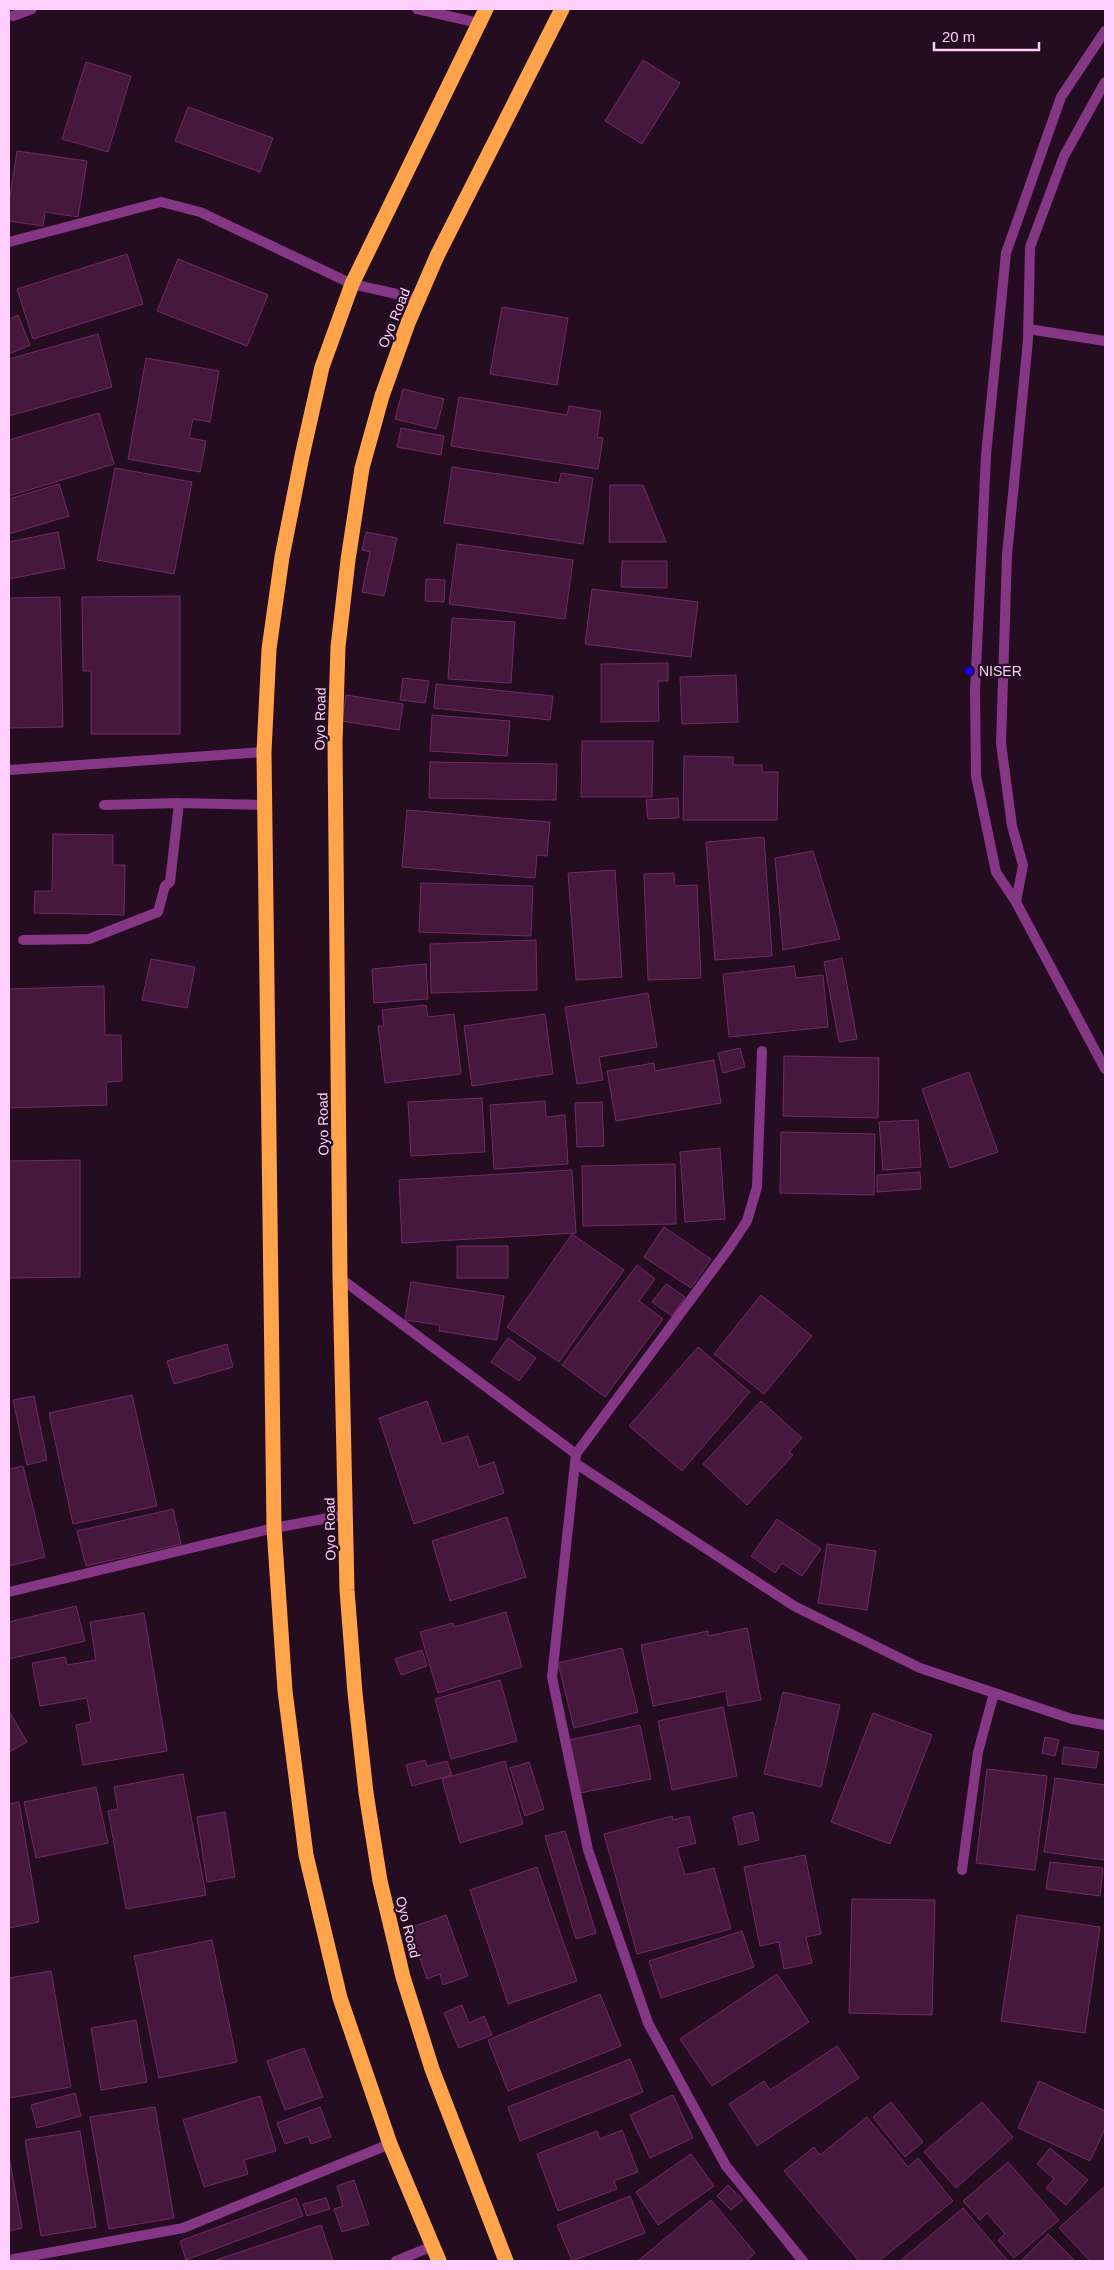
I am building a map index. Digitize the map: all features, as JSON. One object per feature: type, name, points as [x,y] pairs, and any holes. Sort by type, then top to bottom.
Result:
[{"type":"highway","points":[[440,2261],[390,2144],[340,1998],[306,1855],[285,1691],[274,1528],[264,752],[270,649],[286,539],[322,367],[352,284],[486,9]]},
{"type":"highway","name":"Oyo Road","points":[[506,2261],[432,2069],[403,1978],[380,1881],[366,1794],[354,1693],[347,1590],[340,1278],[335,742],[338,647],[348,560],[362,468],[382,396],[408,323],[437,256],[562,9]]},
{"type":"street","points":[[13,16],[32,9]]},
{"type":"street","points":[[417,9],[479,23]]},
{"type":"street","points":[[1105,31],[1061,97],[1006,253],[986,455],[975,691],[976,776],[996,872],[1016,902],[1105,1069]]},
{"type":"street","points":[[1016,902],[1022,865],[1012,826],[1001,743],[1007,554],[1028,329],[1030,247],[1064,156],[1105,82]]},
{"type":"street","points":[[9,242],[161,202],[200,212],[352,284],[419,299]]},
{"type":"street","points":[[1028,329],[1105,341]]},
{"type":"street","points":[[9,770],[264,752]]},
{"type":"street","points":[[104,805],[178,803],[264,805]]},
{"type":"street","points":[[23,940],[89,939],[158,912],[165,886],[170,882],[178,803]]},
{"type":"street","points":[[762,1051],[757,1187],[746,1221],[729,1248],[576,1458],[552,1677],[588,1850],[648,2023],[726,2166],[802,2261]]},
{"type":"street","points":[[340,1278],[576,1458],[794,1606],[920,1668],[1072,1719],[1105,1725]]},
{"type":"street","points":[[9,1592],[274,1528],[346,1515]]},
{"type":"street","points":[[962,1870],[978,1752],[994,1693]]},
{"type":"street","points":[[9,2260],[182,2228],[390,2144]]},
{"type":"street","points":[[396,2261],[433,2246]]},
{"type":"building","points":[[643,60],[680,83],[642,144],[605,121]]},
{"type":"building","points":[[86,62],[131,76],[108,152],[62,139]]},
{"type":"building","points":[[188,107],[273,138],[260,172],[175,141]]},
{"type":"building","points":[[17,151],[87,161],[78,217],[45,212],[43,226],[9,221],[9,203]]},
{"type":"building","points":[[127,254],[143,304],[33,339],[17,289]]},
{"type":"building","points":[[178,259],[268,295],[247,346],[157,311]]},
{"type":"building","points":[[502,307],[568,318],[557,385],[490,374]]},
{"type":"building","points":[[18,315],[30,345],[9,354],[9,319]]},
{"type":"building","points":[[98,334],[112,387],[9,416],[9,359]]},
{"type":"building","points":[[146,358],[219,371],[210,422],[193,419],[189,438],[206,441],[200,472],[128,459]]},
{"type":"building","points":[[403,389],[444,399],[436,429],[395,419]]},
{"type":"building","points":[[459,397],[567,415],[569,406],[601,411],[597,437],[603,438],[598,469],[451,446]]},
{"type":"building","points":[[99,413],[114,464],[9,496],[9,440]]},
{"type":"building","points":[[401,428],[444,436],[441,455],[397,447]]},
{"type":"building","points":[[452,467],[559,483],[561,473],[593,478],[583,544],[444,523]]},
{"type":"building","points":[[115,468],[192,482],[174,574],[97,560]]},
{"type":"building","points":[[59,484],[69,516],[9,534],[9,499]]},
{"type":"building","points":[[610,485],[643,485],[666,542],[609,542]]},
{"type":"building","points":[[58,532],[65,568],[9,579],[9,542]]},
{"type":"building","points":[[366,532],[397,538],[384,596],[362,592],[370,552],[362,550]]},
{"type":"building","points":[[457,544],[573,560],[565,619],[449,604]]},
{"type":"building","points":[[622,561],[667,561],[667,588],[621,587]]},
{"type":"building","points":[[426,579],[445,580],[444,602],[425,601]]},
{"type":"building","points":[[592,589],[698,602],[691,657],[585,644]]},
{"type":"building","points":[[180,596],[180,734],[91,734],[91,671],[83,671],[82,597]]},
{"type":"building","points":[[60,597],[63,727],[9,728],[9,598]]},
{"type":"building","points":[[452,618],[515,622],[511,683],[448,679]]},
{"type":"building","points":[[668,663],[668,681],[658,681],[659,721],[601,722],[601,664]]},
{"type":"building","points":[[736,675],[738,722],[682,724],[680,677]]},
{"type":"building","points":[[403,678],[429,681],[425,703],[400,700]]},
{"type":"building","points":[[436,684],[553,696],[550,720],[434,708]]},
{"type":"building","points":[[346,695],[403,704],[399,730],[342,721]]},
{"type":"building","points":[[432,715],[510,721],[507,756],[430,751]]},
{"type":"building","points":[[582,741],[653,741],[652,797],[581,797]]},
{"type":"building","points":[[684,756],[733,757],[733,765],[762,765],[762,772],[778,772],[777,820],[683,820]]},
{"type":"building","points":[[430,762],[557,764],[556,800],[429,798]]},
{"type":"building","points":[[678,798],[679,818],[648,819],[646,800]]},
{"type":"building","points":[[407,810],[550,822],[547,856],[537,855],[535,878],[402,867]]},
{"type":"building","points":[[53,834],[113,835],[113,865],[125,865],[124,915],[34,913],[35,891],[52,891]]},
{"type":"building","points":[[764,837],[772,956],[715,960],[706,842]]},
{"type":"building","points":[[813,851],[840,939],[783,950],[775,858]]},
{"type":"building","points":[[615,870],[622,977],[576,980],[568,873]]},
{"type":"building","points":[[674,873],[675,886],[697,885],[701,978],[648,980],[644,874]]},
{"type":"building","points":[[421,883],[533,886],[531,936],[419,932]]},
{"type":"building","points":[[536,940],[537,990],[431,993],[430,944]]},
{"type":"building","points":[[842,958],[857,1039],[839,1042],[824,962]]},
{"type":"building","points":[[151,959],[195,967],[187,1008],[142,1000]]},
{"type":"building","points":[[426,964],[428,999],[374,1003],[372,969]]},
{"type":"building","points":[[794,966],[796,978],[823,975],[828,1027],[729,1037],[723,974]]},
{"type":"building","points":[[104,986],[105,1035],[121,1035],[122,1081],[106,1082],[107,1105],[9,1108],[9,989]]},
{"type":"building","points":[[648,993],[657,1047],[599,1057],[603,1080],[577,1084],[565,1007]]},
{"type":"building","points":[[426,1005],[428,1017],[454,1014],[461,1074],[385,1083],[378,1026],[384,1026],[382,1010]]},
{"type":"building","points":[[545,1014],[553,1074],[472,1086],[464,1026]]},
{"type":"building","points":[[740,1048],[745,1067],[723,1073],[718,1053]]},
{"type":"building","points":[[784,1056],[879,1058],[878,1118],[783,1116]]},
{"type":"building","points":[[714,1060],[721,1103],[616,1121],[607,1071],[654,1063],[655,1071]]},
{"type":"building","points":[[969,1072],[998,1152],[950,1168],[922,1089]]},
{"type":"building","points":[[482,1098],[485,1152],[411,1156],[408,1102]]},
{"type":"building","points":[[545,1101],[546,1117],[565,1115],[568,1164],[494,1169],[490,1105]]},
{"type":"building","points":[[602,1102],[604,1146],[577,1147],[575,1103]]},
{"type":"building","points":[[918,1120],[921,1167],[883,1170],[879,1122]]},
{"type":"building","points":[[781,1132],[875,1134],[874,1195],[780,1193]]},
{"type":"building","points":[[720,1148],[725,1219],[685,1222],[680,1152]]},
{"type":"building","points":[[80,1160],[80,1277],[9,1278],[9,1161]]},
{"type":"building","points":[[675,1164],[676,1224],[583,1226],[582,1166]]},
{"type":"building","points":[[572,1170],[576,1233],[402,1243],[399,1180]]},
{"type":"building","points":[[920,1172],[921,1189],[877,1192],[877,1175]]},
{"type":"building","points":[[664,1227],[711,1259],[691,1288],[644,1257]]},
{"type":"building","points":[[572,1234],[624,1270],[559,1362],[507,1327]]},
{"type":"building","points":[[457,1246],[508,1246],[508,1278],[457,1278]]},
{"type":"building","points":[[637,1265],[655,1279],[639,1301],[663,1319],[605,1397],[562,1365]]},
{"type":"building","points":[[411,1282],[504,1296],[497,1340],[439,1331],[440,1325],[405,1320]]},
{"type":"building","points":[[666,1284],[685,1297],[672,1316],[652,1302]]},
{"type":"building","points":[[761,1295],[812,1336],[764,1394],[714,1354]]},
{"type":"building","points":[[508,1338],[536,1358],[519,1381],[491,1362]]},
{"type":"building","points":[[227,1344],[233,1367],[174,1384],[167,1361]]},
{"type":"building","points":[[698,1347],[750,1392],[682,1471],[629,1426]]},
{"type":"building","points":[[132,1395],[157,1506],[73,1524],[49,1413]]},
{"type":"building","points":[[34,1396],[47,1460],[27,1465],[13,1400]]},
{"type":"building","points":[[427,1401],[442,1444],[468,1436],[479,1467],[494,1462],[504,1493],[414,1524],[379,1418]]},
{"type":"building","points":[[761,1401],[802,1438],[789,1452],[793,1455],[747,1505],[703,1464]]},
{"type":"building","points":[[23,1466],[45,1557],[9,1566],[9,1469]]},
{"type":"building","points":[[173,1509],[181,1544],[86,1566],[77,1531]]},
{"type":"building","points":[[507,1517],[526,1577],[450,1601],[432,1541]]},
{"type":"building","points":[[777,1519],[821,1549],[802,1576],[782,1563],[775,1573],[751,1556]]},
{"type":"building","points":[[827,1544],[876,1551],[867,1610],[818,1603]]},
{"type":"building","points":[[76,1606],[85,1641],[9,1659],[9,1622]]},
{"type":"building","points":[[506,1612],[522,1667],[438,1693],[420,1632],[453,1623],[454,1627]]},
{"type":"building","points":[[144,1613],[167,1751],[83,1765],[76,1725],[91,1722],[87,1698],[40,1706],[32,1663],[65,1657],[67,1665],[96,1660],[90,1622]]},
{"type":"building","points":[[747,1628],[761,1700],[728,1706],[726,1691],[653,1706],[641,1645],[708,1631],[708,1636]]},
{"type":"building","points":[[622,1648],[638,1712],[574,1728],[558,1663]]},
{"type":"building","points":[[422,1650],[427,1666],[401,1675],[395,1659]]},
{"type":"building","points":[[500,1680],[517,1741],[451,1759],[435,1699]]},
{"type":"building","points":[[783,1692],[840,1705],[821,1787],[764,1774]]},
{"type":"building","points":[[723,1707],[737,1776],[672,1790],[658,1721]]},
{"type":"building","points":[[9,1711],[27,1742],[9,1752]]},
{"type":"building","points":[[873,1713],[932,1735],[890,1844],[831,1822]]},
{"type":"building","points":[[640,1725],[651,1779],[580,1793],[569,1740]]},
{"type":"building","points":[[1045,1737],[1059,1740],[1055,1756],[1042,1753]]},
{"type":"building","points":[[1064,1747],[1099,1752],[1096,1768],[1062,1764]]},
{"type":"building","points":[[425,1760],[427,1766],[447,1761],[452,1775],[412,1786],[406,1765]]},
{"type":"building","points":[[505,1761],[523,1824],[460,1843],[442,1779]]},
{"type":"building","points":[[529,1762],[544,1809],[525,1816],[510,1768]]},
{"type":"building","points":[[987,1769],[1047,1776],[1035,1870],[976,1863]]},
{"type":"building","points":[[183,1774],[206,1895],[126,1909],[108,1811],[118,1809],[114,1787]]},
{"type":"building","points":[[1055,1778],[1105,1785],[1105,1860],[1044,1852]]},
{"type":"building","points":[[96,1787],[108,1843],[36,1858],[24,1802]]},
{"type":"building","points":[[19,1802],[39,1922],[9,1928],[9,1804]]},
{"type":"building","points":[[225,1812],[235,1877],[207,1882],[197,1817]]},
{"type":"building","points":[[753,1812],[759,1840],[739,1845],[733,1817]]},
{"type":"building","points":[[672,1816],[673,1820],[689,1816],[696,1843],[677,1848],[685,1875],[714,1868],[731,1929],[637,1954],[604,1834]]},
{"type":"building","points":[[565,1831],[596,1933],[576,1939],[545,1836]]},
{"type":"building","points":[[805,1855],[821,1934],[806,1937],[812,1963],[784,1969],[779,1942],[760,1946],[744,1867]]},
{"type":"building","points":[[1050,1862],[1103,1868],[1100,1896],[1046,1889]]},
{"type":"building","points":[[537,1867],[577,1981],[508,2004],[470,1890]]},
{"type":"building","points":[[852,1899],[935,1900],[932,2015],[849,2013]]},
{"type":"building","points":[[446,1915],[468,1976],[443,1985],[440,1974],[427,1979],[410,1928]]},
{"type":"building","points":[[1017,1915],[1100,1927],[1085,2033],[1001,2021]]},
{"type":"building","points":[[742,1931],[754,1967],[661,1998],[649,1961]]},
{"type":"building","points":[[212,1940],[237,2062],[159,2078],[134,1956]]},
{"type":"building","points":[[51,1971],[71,2087],[9,2098],[9,1978]]},
{"type":"building","points":[[777,1974],[809,2022],[712,2086],[680,2039]]},
{"type":"building","points":[[600,1994],[621,2046],[508,2091],[488,2040]]},
{"type":"building","points":[[462,2005],[469,2023],[484,2016],[492,2035],[459,2048],[444,2013]]},
{"type":"building","points":[[136,2020],[147,2082],[101,2090],[91,2028]]},
{"type":"building","points":[[837,2046],[859,2078],[757,2146],[729,2104],[764,2081],[770,2090]]},
{"type":"building","points":[[304,2048],[323,2097],[285,2110],[267,2061]]},
{"type":"building","points":[[630,2059],[643,2092],[520,2141],[508,2107]]},
{"type":"building","points":[[1039,2081],[1105,2111],[1105,2129],[1090,2161],[1018,2128]]},
{"type":"building","points":[[75,2093],[81,2116],[37,2128],[31,2105]]},
{"type":"building","points":[[673,2095],[693,2138],[650,2158],[630,2115]]},
{"type":"building","points":[[260,2096],[276,2151],[244,2160],[248,2174],[204,2187],[183,2120]]},
{"type":"building","points":[[891,2102],[923,2142],[905,2157],[873,2117]]},
{"type":"building","points":[[982,2102],[1013,2137],[956,2188],[924,2152]]},
{"type":"building","points":[[155,2107],[174,2218],[109,2229],[90,2117]]},
{"type":"building","points":[[320,2107],[331,2137],[311,2144],[308,2136],[285,2144],[277,2123]]},
{"type":"building","points":[[867,2117],[908,2167],[918,2158],[953,2201],[879,2261],[859,2261],[784,2171],[814,2147],[820,2155]]},
{"type":"building","points":[[622,2130],[638,2172],[614,2181],[617,2189],[558,2211],[537,2154],[597,2131],[600,2139]]},
{"type":"building","points":[[80,2131],[96,2227],[41,2236],[25,2140]]},
{"type":"building","points":[[1050,2148],[1088,2180],[1066,2205],[1046,2188],[1054,2179],[1037,2164]]},
{"type":"building","points":[[691,2154],[714,2186],[658,2225],[636,2192]]},
{"type":"building","points":[[9,2156],[22,2228],[9,2231]]},
{"type":"building","points":[[1008,2162],[1059,2220],[1014,2258],[998,2240],[1005,2234],[987,2213],[980,2220],[963,2201]]},
{"type":"building","points":[[354,2180],[369,2224],[342,2232],[334,2209],[343,2206],[337,2186]]},
{"type":"building","points":[[728,2185],[743,2200],[731,2210],[717,2196]]},
{"type":"building","points":[[1105,2186],[1105,2261],[1090,2261],[1059,2228]]},
{"type":"building","points":[[630,2196],[645,2233],[572,2261],[557,2225]]},
{"type":"building","points":[[296,2198],[303,2216],[186,2260],[180,2241]]},
{"type":"building","points":[[326,2198],[330,2209],[307,2216],[303,2204]]},
{"type":"building","points":[[711,2200],[755,2253],[746,2261],[638,2261]]},
{"type":"building","points":[[963,2208],[1008,2261],[900,2261]]},
{"type":"building","points":[[321,2225],[333,2261],[213,2261]]},
{"type":"building","points":[[1048,2234],[1075,2261],[1021,2261]]},
{"type":"place","name":"NISER","points":[[969,671]]}]
